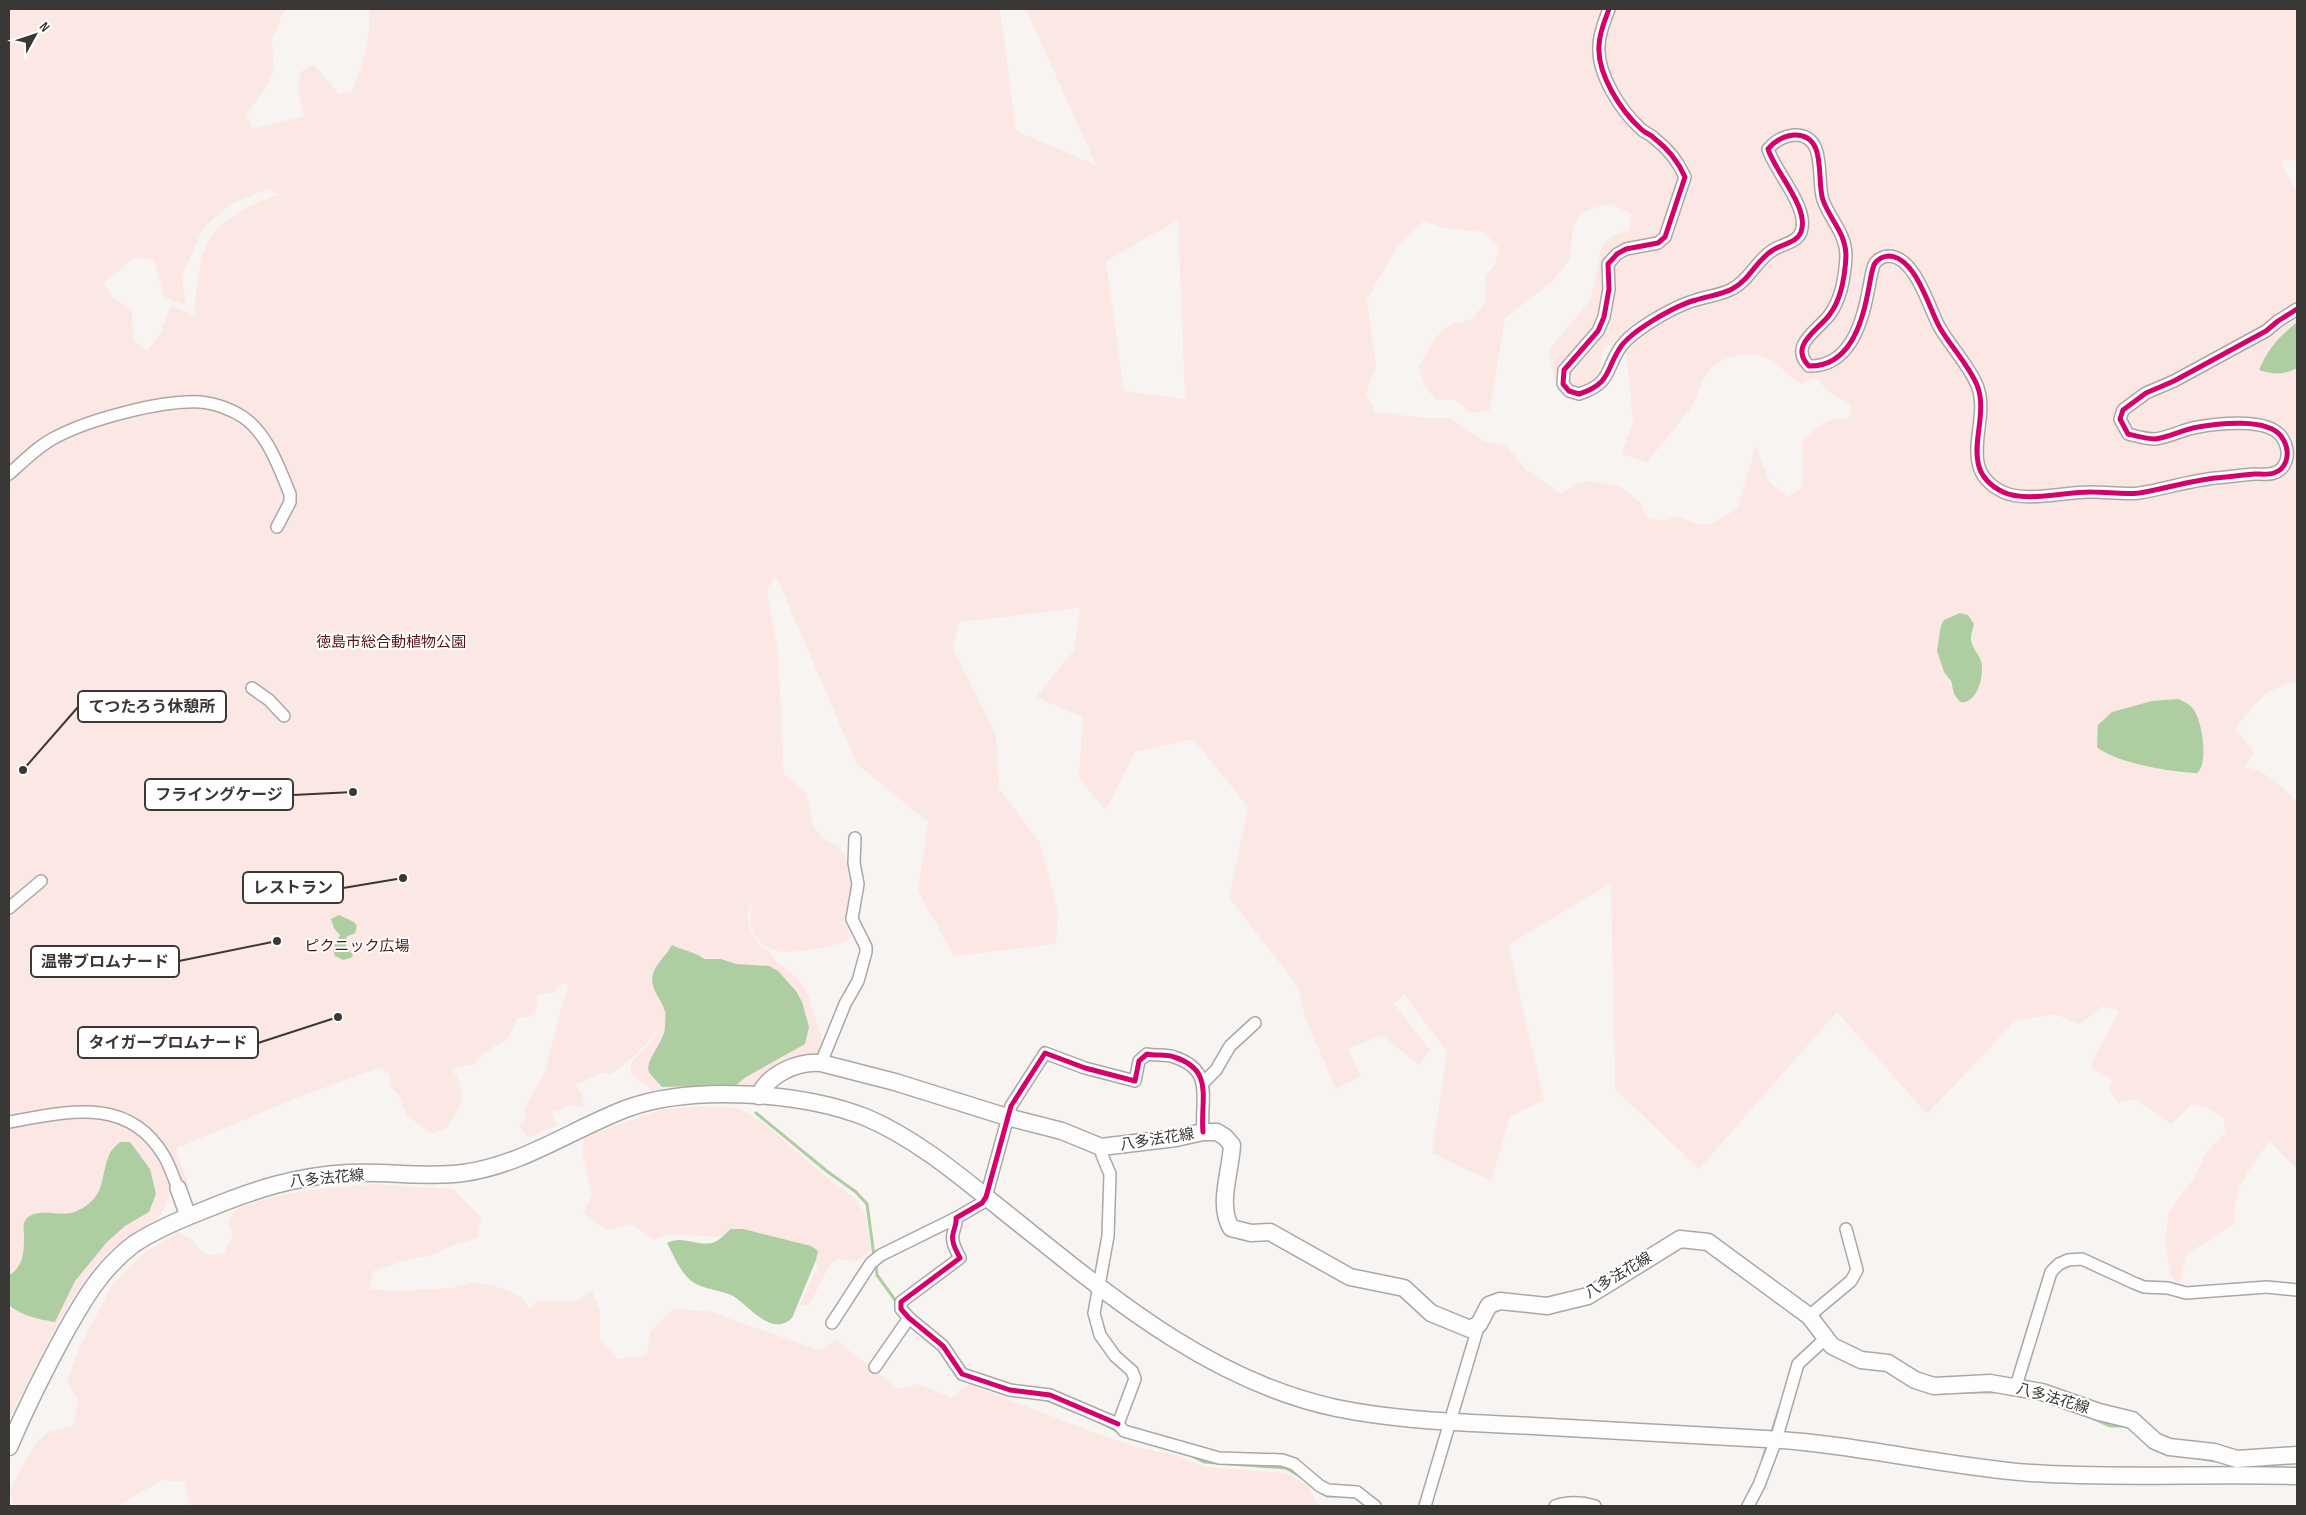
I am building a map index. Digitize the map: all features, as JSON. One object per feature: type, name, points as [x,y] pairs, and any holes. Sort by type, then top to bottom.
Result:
[{"type":"main road","name":"八多法花線","points":[[759,1096],[763,1085],[781,1072],[812,1063],[821,1063],[895,1082],[1062,1131],[1101,1147],[1167,1140],[1203,1132],[1217,1132],[1232,1144],[1226,1189],[1226,1219],[1231,1228],[1251,1233],[1270,1232],[1350,1277],[1404,1288],[1431,1313],[1470,1329],[1479,1324],[1489,1305],[1500,1301],[1547,1306],[1588,1296],[1680,1239],[1708,1242],[1808,1316],[1832,1346],[1861,1360],[1888,1363],[1915,1380],[1934,1386],[1990,1383],[2016,1386],[2064,1398],[2099,1412],[2132,1420],[2155,1441],[2168,1447],[2214,1452],[2237,1459],[2297,1455]]},
{"type":"main road","name":"八多法花線","points":[[9,1447],[36,1386],[86,1295],[104,1270],[126,1250],[146,1236],[188,1216],[280,1182],[351,1173],[414,1176],[461,1173],[496,1166],[625,1109],[662,1098],[698,1095],[759,1096],[806,1101],[846,1110],[870,1119],[905,1137],[1159,1331],[1209,1362],[1259,1384],[1331,1407],[1382,1416],[1451,1421],[1816,1442],[2022,1472],[2094,1476],[2297,1476]]},
{"type":"street","points":[[1610,9],[1598,47],[1603,71],[1622,108],[1642,130],[1654,137],[1669,152],[1680,165],[1684,177],[1665,237],[1658,243],[1626,249],[1617,254],[1608,264],[1609,289],[1604,317],[1598,331],[1564,370],[1563,384],[1569,391],[1579,394],[1599,384],[1606,377],[1621,346],[1638,329],[1693,300],[1732,289],[1744,281],[1763,257],[1800,235],[1802,230],[1801,216],[1797,201],[1771,158],[1768,149],[1775,141],[1788,136],[1802,135],[1811,141],[1818,153],[1822,197],[1826,210],[1842,234],[1846,254],[1844,276],[1838,299],[1830,315],[1805,341],[1802,348],[1804,360],[1809,366],[1821,366],[1831,362],[1843,352],[1855,336],[1860,324],[1874,264],[1880,258],[1889,256],[1899,259],[1920,283],[1940,327],[1977,385],[1982,410],[1975,451],[1977,461],[1984,475],[2004,492],[2020,496],[2092,492],[2136,493],[2212,478],[2272,474],[2284,468],[2287,459],[2285,442],[2277,431],[2268,426],[2257,424],[2198,427],[2152,439],[2128,434],[2120,419],[2123,410],[2146,393],[2174,381],[2266,331],[2278,321],[2297,310]]},
{"type":"street","points":[[9,474],[41,446],[56,437],[106,418],[179,403],[200,402],[218,406],[243,418],[258,432],[270,449],[290,494],[290,502],[276,528]]},
{"type":"street","points":[[252,688],[269,700],[284,716]]},
{"type":"street","points":[[821,1063],[845,1004],[858,981],[866,952],[866,947],[852,919],[858,884],[854,863],[855,838]]},
{"type":"street","points":[[9,908],[42,881]]},
{"type":"street","points":[[1203,1083],[1216,1070],[1230,1046],[1255,1023]]},
{"type":"street","points":[[832,1323],[871,1263],[880,1255],[956,1218],[982,1202],[986,1197],[1011,1106],[1045,1053],[1085,1068],[1135,1080],[1139,1061],[1147,1054],[1173,1056],[1193,1066],[1201,1075],[1203,1083],[1203,1132]]},
{"type":"street","points":[[9,1122],[88,1110],[106,1112],[125,1119],[142,1130],[156,1143],[165,1157],[188,1216]]},
{"type":"street","points":[[1101,1147],[1102,1155],[1110,1174],[1108,1236],[1094,1313],[1100,1335],[1115,1356],[1132,1371],[1135,1379],[1118,1424]]},
{"type":"street","points":[[956,1218],[957,1223],[952,1235],[953,1244],[960,1258],[901,1302],[901,1309],[943,1346],[962,1374],[1010,1390],[1050,1395],[1118,1424],[1124,1431],[1219,1458],[1282,1460],[1294,1464],[1320,1486],[1328,1490],[1357,1492],[1375,1506]]},
{"type":"street","points":[[1808,1316],[1852,1281],[1857,1270],[1846,1229]]},
{"type":"street","points":[[2016,1386],[2052,1272],[2059,1264],[2068,1260],[2082,1259],[2134,1283],[2144,1286],[2168,1288],[2186,1293],[2267,1287],[2297,1290]]},
{"type":"street","points":[[875,1366],[909,1318]]},
{"type":"street","points":[[1424,1506],[1479,1324]]},
{"type":"street","points":[[1748,1506],[1759,1485],[1776,1440],[1798,1364],[1825,1339]]},
{"type":"street","points":[[1555,1506],[1565,1503],[1584,1503],[1595,1506]]},
{"type":"green space","points":[[9,9],[288,9],[283,13],[272,40],[274,71],[264,91],[246,114],[253,129],[304,116],[298,90],[300,72],[314,65],[339,94],[352,92],[363,62],[368,41],[369,9],[1000,9],[1016,131],[1096,165],[1026,9],[2297,9],[2297,161],[2283,159],[2283,168],[2297,190],[2297,322],[2281,335],[2259,370],[2278,374],[2297,368],[2297,681],[2276,688],[2261,698],[2235,729],[2254,752],[2244,767],[2267,775],[2297,802],[2297,1169],[2269,1141],[2249,1170],[2239,1189],[2236,1199],[2235,1223],[2187,1254],[2179,1285],[2171,1276],[2165,1240],[2169,1212],[2194,1178],[2206,1153],[2225,1133],[2224,1119],[2211,1109],[2192,1104],[2171,1124],[2136,1099],[2119,1103],[2108,1089],[2113,1080],[2090,1067],[2119,1011],[2103,1006],[2080,1024],[2054,1014],[2016,1020],[1927,1114],[1837,1012],[1699,1169],[1615,1089],[1611,883],[1508,945],[1544,1100],[1510,1117],[1491,1181],[1432,1153],[1447,1052],[1404,994],[1394,1004],[1430,1050],[1419,1065],[1382,1035],[1347,1049],[1361,1076],[1336,1089],[1305,1017],[1298,987],[1229,897],[1248,807],[1193,739],[1135,752],[1106,810],[1079,779],[1083,717],[1036,697],[1074,650],[1080,608],[959,622],[953,648],[996,735],[999,788],[1040,843],[1058,912],[1056,944],[954,956],[918,891],[928,822],[857,764],[777,578],[775,578],[767,589],[778,653],[784,774],[806,792],[813,825],[825,841],[832,843],[838,848],[847,860],[852,883],[852,895],[846,917],[850,939],[835,945],[814,949],[793,952],[777,951],[765,946],[754,933],[751,925],[750,902],[748,920],[751,932],[760,946],[770,952],[776,961],[795,976],[807,991],[824,1045],[821,1058],[755,1090],[665,1088],[651,1091],[650,1087],[638,1080],[632,1073],[631,1066],[657,1033],[656,1031],[642,1049],[611,1074],[600,1073],[576,1085],[583,1097],[585,1108],[573,1105],[550,1112],[557,1125],[528,1138],[519,1126],[526,1120],[524,1111],[545,1071],[568,989],[567,983],[560,985],[553,993],[538,995],[535,1015],[517,1018],[508,1038],[484,1053],[474,1064],[452,1069],[460,1086],[461,1099],[456,1113],[446,1129],[431,1133],[407,1116],[399,1095],[390,1086],[390,1075],[381,1067],[301,1096],[177,1148],[177,1154],[189,1186],[171,1193],[163,1211],[158,1217],[109,1251],[95,1266],[82,1283],[60,1320],[10,1416]],"holes":[[[269,188],[278,195],[240,212],[230,218],[215,232],[209,240],[202,258],[194,315],[171,306],[160,334],[147,351],[133,340],[132,311],[113,298],[104,283],[135,257],[154,260],[164,297],[185,305],[182,275],[203,229],[229,205]],[[1612,204],[1631,214],[1629,230],[1616,234],[1602,245],[1591,299],[1548,351],[1556,385],[1569,394],[1596,381],[1604,349],[1617,339],[1626,351],[1633,421],[1622,454],[1647,463],[1693,405],[1707,373],[1727,358],[1744,355],[1767,358],[1801,384],[1816,377],[1827,391],[1850,404],[1851,417],[1831,420],[1818,427],[1802,441],[1803,478],[1801,488],[1788,497],[1770,483],[1756,446],[1737,509],[1714,522],[1703,525],[1678,516],[1663,521],[1647,517],[1640,502],[1619,486],[1591,481],[1575,484],[1561,494],[1525,469],[1507,446],[1484,441],[1450,418],[1422,418],[1388,413],[1376,414],[1366,393],[1376,367],[1367,299],[1397,247],[1424,221],[1444,228],[1483,232],[1499,248],[1495,265],[1486,275],[1485,303],[1471,320],[1451,325],[1438,335],[1419,367],[1424,385],[1436,400],[1456,400],[1471,413],[1490,410],[1505,318],[1549,284],[1571,259],[1572,235],[1577,220],[1582,214]],[[1178,220],[1185,399],[1124,391],[1106,261]],[[1974,624],[1973,642],[1980,660],[1954,694],[1940,656],[1939,640],[1941,632]],[[2178,699],[2197,773],[2180,773],[2124,760],[2112,712],[2152,701]]]},
{"type":"green space","points":[[702,1106],[738,1108],[765,1124],[824,1175],[853,1197],[865,1213],[871,1251],[856,1261],[838,1259],[829,1266],[810,1304],[799,1306],[818,1266],[807,1251],[743,1234],[718,1237],[668,1234],[653,1240],[632,1224],[607,1230],[583,1213],[592,1195],[583,1158],[584,1137],[660,1110]]},
{"type":"green space","points":[[371,1184],[453,1189],[481,1217],[478,1238],[454,1245],[435,1254],[373,1271],[370,1289],[393,1291],[453,1288],[474,1282],[501,1288],[520,1296],[530,1309],[538,1301],[575,1302],[592,1291],[600,1311],[600,1339],[618,1359],[647,1356],[650,1332],[673,1309],[708,1311],[821,1351],[835,1339],[898,1389],[917,1384],[952,1398],[968,1384],[1103,1436],[1140,1448],[1176,1455],[1206,1467],[1287,1473],[1309,1487],[1318,1506],[190,1506],[184,1482],[162,1480],[118,1506],[13,1505],[10,1490],[34,1445],[48,1432],[73,1426],[78,1399],[67,1382],[79,1349],[112,1285],[145,1252],[178,1232],[192,1240],[205,1255],[223,1254],[233,1236],[228,1221],[238,1209],[268,1198],[321,1189]]},
{"type":"shaded area","points":[[2297,322],[2297,368],[2278,374],[2259,370],[2266,355],[2275,343]]},
{"type":"shaded area","points":[[1960,613],[1968,615],[1974,624],[1971,639],[1982,667],[1981,681],[1978,688],[1971,699],[1966,702],[1960,702],[1954,694],[1951,681],[1944,672],[1937,651],[1941,625],[1944,620]]},
{"type":"shaded area","points":[[2178,699],[2187,703],[2192,708],[2200,724],[2203,742],[2203,761],[2197,773],[2144,766],[2116,757],[2097,747],[2098,725],[2112,712],[2152,701]]},
{"type":"shaded area","points":[[339,915],[354,922],[357,926],[355,933],[346,937],[348,940],[346,946],[353,955],[351,958],[343,960],[335,956],[335,945],[340,935],[334,928],[331,919]]},
{"type":"shaded area","points":[[672,945],[704,959],[721,959],[736,964],[769,966],[778,971],[796,991],[802,1002],[809,1027],[805,1044],[746,1077],[736,1085],[662,1087],[650,1074],[648,1068],[649,1062],[662,1038],[665,1019],[665,1011],[654,988],[652,979],[656,966]]},
{"type":"shaded area","points":[[120,1142],[130,1142],[150,1169],[156,1194],[149,1212],[125,1226],[107,1242],[75,1281],[55,1322],[42,1320],[14,1309],[9,1305],[9,1275],[18,1268],[22,1258],[24,1223],[28,1217],[34,1214],[71,1213],[87,1205],[98,1192],[110,1153]]},
{"type":"shaded area","points":[[731,1229],[743,1229],[811,1246],[818,1251],[792,1318],[784,1323],[768,1322],[733,1296],[694,1283],[683,1272],[667,1243],[679,1240],[703,1243],[715,1242]]},
{"type":"waterway","points":[[756,1113],[828,1172],[856,1192],[867,1204],[874,1256]]},
{"type":"waterway","points":[[876,1264],[877,1275],[898,1304]]},
{"type":"waterway","points":[[1964,1392],[1995,1392]]},
{"type":"waterway","points":[[1045,1399],[1074,1411]]},
{"type":"waterway","points":[[1771,1434],[1780,1407]]},
{"type":"waterway","points":[[1091,1418],[1119,1432]]},
{"type":"waterway","points":[[2094,1419],[2110,1426],[2124,1426]]},
{"type":"waterway","points":[[1763,1458],[1767,1445]]},
{"type":"waterway","points":[[1192,1456],[1204,1462],[1286,1468],[1303,1478]]},
{"type":"waterway","points":[[2203,1459],[2216,1461]]},
{"type":"waterway","points":[[1322,1493],[1327,1496],[1340,1496]]},
{"type":"cycle path","points":[[1609,9],[1599,41],[1599,57],[1606,80],[1618,102],[1633,121],[1668,151],[1676,160],[1685,177],[1665,237],[1658,243],[1626,249],[1617,254],[1608,264],[1609,289],[1604,317],[1598,331],[1564,370],[1563,384],[1569,391],[1579,394],[1598,385],[1607,374],[1622,345],[1644,326],[1685,304],[1732,289],[1744,281],[1767,254],[1799,236],[1802,222],[1801,212],[1768,149],[1780,139],[1794,135],[1805,137],[1812,142],[1816,150],[1819,160],[1823,200],[1841,233],[1846,256],[1840,294],[1830,314],[1808,338],[1802,351],[1803,358],[1809,366],[1823,364],[1834,359],[1844,351],[1857,330],[1862,317],[1875,263],[1889,256],[1907,265],[1920,285],[1940,328],[1977,385],[1980,399],[1977,457],[1980,470],[1988,482],[2003,492],[2012,495],[2035,497],[2083,492],[2133,494],[2205,479],[2269,474],[2278,471],[2286,461],[2286,448],[2281,436],[2265,426],[2242,423],[2218,424],[2193,428],[2166,437],[2152,439],[2128,434],[2120,419],[2123,410],[2146,393],[2174,381],[2266,331],[2297,309]]},
{"type":"cycle path","points":[[1118,1424],[1050,1395],[1010,1390],[962,1374],[943,1346],[901,1309],[901,1302],[960,1258],[953,1240],[956,1218],[982,1203],[986,1197],[1011,1106],[1045,1053],[1085,1068],[1135,1081],[1139,1061],[1147,1054],[1171,1056],[1187,1063],[1195,1070],[1203,1087],[1203,1132]]},
{"type":"place","name":"てつたろう休憩所","points":[[23,770]]},
{"type":"place","name":"フライングケージ","points":[[353,792]]},
{"type":"place","name":"レストラン","points":[[403,878]]},
{"type":"place","name":"温帯ブロムナード","points":[[277,941]]},
{"type":"place","name":"タイガープロムナード","points":[[338,1017]]},
{"type":"park label","name":"徳島市総合動植物公園","points":[[391,642]]},
{"type":"park label","name":"ピクニック広場","points":[[357,946]]}]
